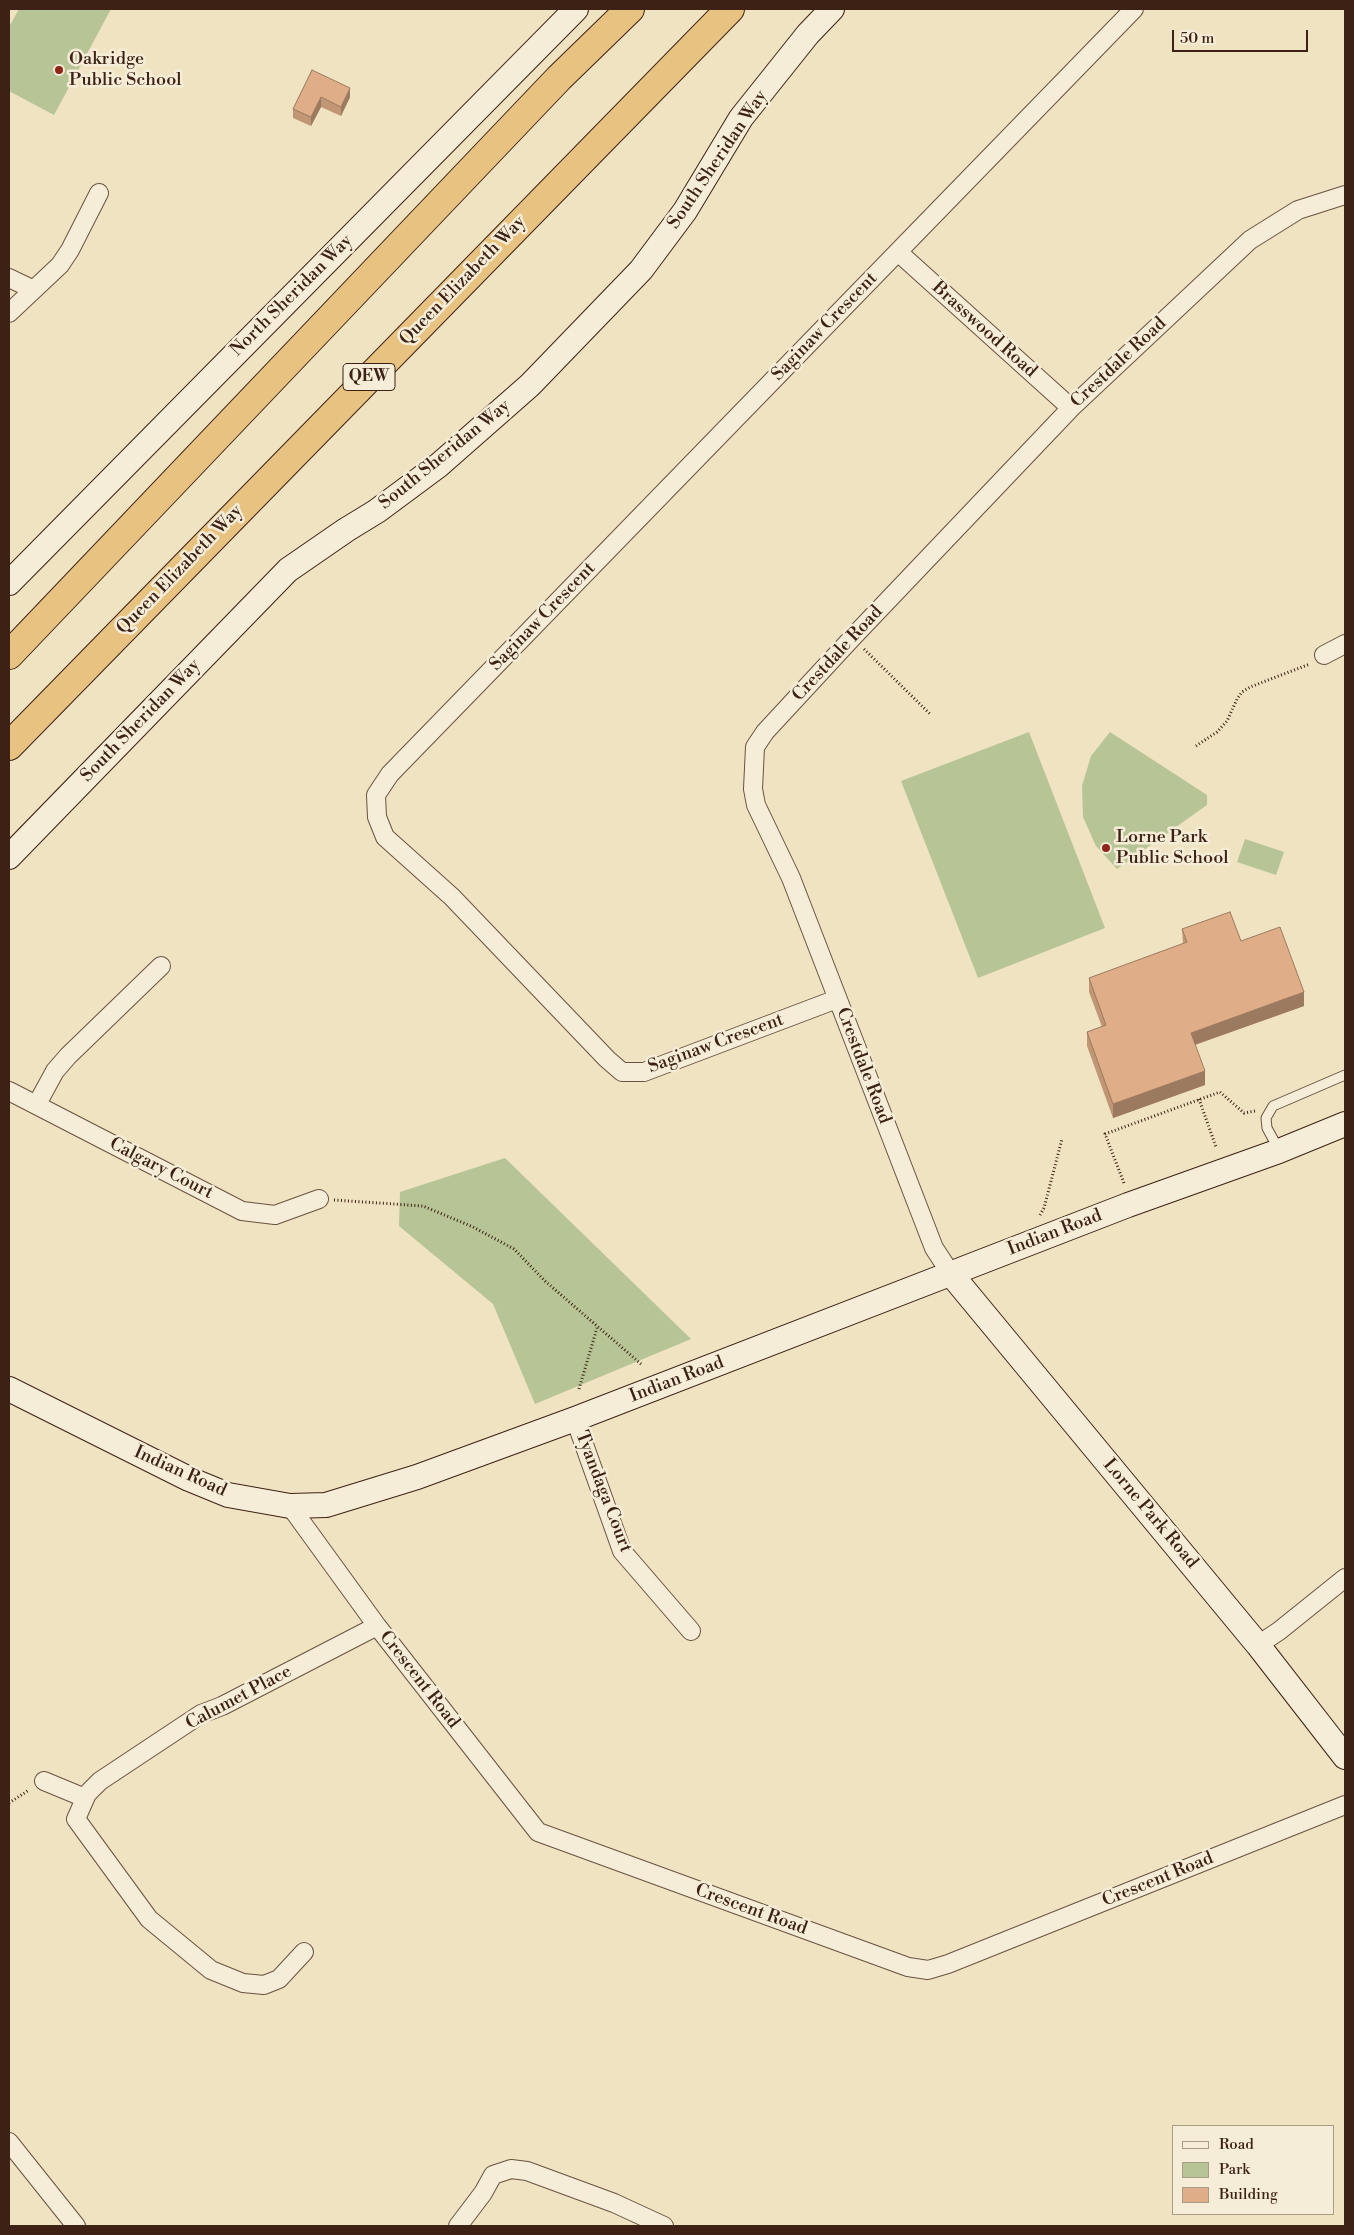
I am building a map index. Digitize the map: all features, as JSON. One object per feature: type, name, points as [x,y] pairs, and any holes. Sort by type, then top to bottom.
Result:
[{"type":"highway","points":[[9,655],[559,78],[630,9]]},
{"type":"highway","name":"Queen Elizabeth Way","points":[[9,746],[730,9]]},
{"type":"street","name":"North Sheridan Way","points":[[9,583],[576,9]]},
{"type":"street","name":"South Sheridan Way","points":[[9,857],[288,570],[346,530],[378,511],[438,465],[544,371],[641,270],[685,211],[741,118],[808,34],[832,9]]},
{"type":"street","name":"Saginaw Crescent","points":[[837,999],[644,1072],[622,1072],[452,897],[385,837],[376,816],[376,795],[397,767],[1134,9]]},
{"type":"street","points":[[9,313],[32,289],[60,265],[70,250],[98,193]]},
{"type":"street","name":"Crestdale Road","points":[[951,1274],[934,1248],[791,878],[756,805],[753,789],[755,748],[765,732],[852,638],[1071,408],[1250,240],[1298,210],[1345,195]]},
{"type":"street","name":"Brasswood Road","points":[[898,252],[1071,408]]},
{"type":"street","points":[[9,278],[32,289]]},
{"type":"street","points":[[1324,655],[1345,644]]},
{"type":"street","points":[[37,1104],[55,1071],[68,1056],[161,966]]},
{"type":"street","name":"Calgary Court","points":[[9,1091],[242,1211],[274,1215],[319,1199]]},
{"type":"street","name":"Indian Road","points":[[9,1389],[189,1480],[228,1495],[290,1506],[326,1504],[417,1477],[575,1419],[1128,1204],[1279,1151],[1345,1124]]},
{"type":"street","name":"Lorne Park Road","points":[[951,1274],[1258,1644],[1345,1757]]},
{"type":"street","name":"Tyandaga Court","points":[[575,1419],[622,1551],[691,1631]]},
{"type":"street","name":"Crescent Road","points":[[290,1506],[377,1626],[538,1832],[908,1967],[928,1970],[948,1964],[1345,1805]]},
{"type":"street","points":[[1258,1644],[1279,1632],[1345,1578]]},
{"type":"street","name":"Calumet Place","points":[[304,1952],[279,1979],[264,1985],[243,1983],[211,1970],[149,1919],[76,1819],[85,1798],[100,1781],[201,1714],[222,1706],[377,1626]]},
{"type":"street","points":[[44,1781],[85,1798]]},
{"type":"street","points":[[9,2142],[76,2226]]},
{"type":"street","points":[[458,2226],[494,2175],[511,2169],[527,2171],[596,2197],[664,2226]]},
{"type":"lane","points":[[1279,1151],[1267,1128],[1266,1118],[1273,1106],[1345,1075]]},
{"type":"path","points":[[852,638],[930,714]]},
{"type":"path","points":[[1196,746],[1216,732],[1227,721],[1242,692],[1250,687],[1303,668],[1324,655]]},
{"type":"path","points":[[1124,1183],[1105,1134],[1220,1092],[1244,1113],[1273,1106]]},
{"type":"path","points":[[1199,1099],[1216,1147]]},
{"type":"path","points":[[1040,1215],[1044,1208],[1062,1139]]},
{"type":"path","points":[[319,1199],[423,1206],[473,1226],[514,1249],[544,1281],[641,1364]]},
{"type":"path","points":[[579,1390],[597,1328]]},
{"type":"path","points":[[9,1803],[44,1781]]},
{"type":"green space","points":[[19,9],[111,9],[54,115],[9,91],[9,27]]},
{"type":"green space","points":[[1029,732],[1105,928],[978,978],[901,781]]},
{"type":"green space","points":[[1110,732],[1207,795],[1207,805],[1117,869],[1096,846],[1083,817],[1082,786],[1091,756]]},
{"type":"green space","points":[[1245,839],[1284,852],[1276,875],[1237,862]]},
{"type":"green space","points":[[505,1158],[691,1339],[535,1404],[493,1304],[399,1226],[400,1192]]},
{"type":"building","points":[[312,70],[350,88],[341,107],[321,97],[311,117],[293,109]]},
{"type":"building","points":[[1230,912],[1241,941],[1280,927],[1304,992],[1191,1033],[1205,1071],[1113,1104],[1087,1032],[1106,1025],[1089,978],[1187,942],[1182,929]]},
{"type":"place","name":"Oakridge Public School","points":[[59,70]]},
{"type":"place","name":"Lorne Park Public School","points":[[1106,848]]}]
